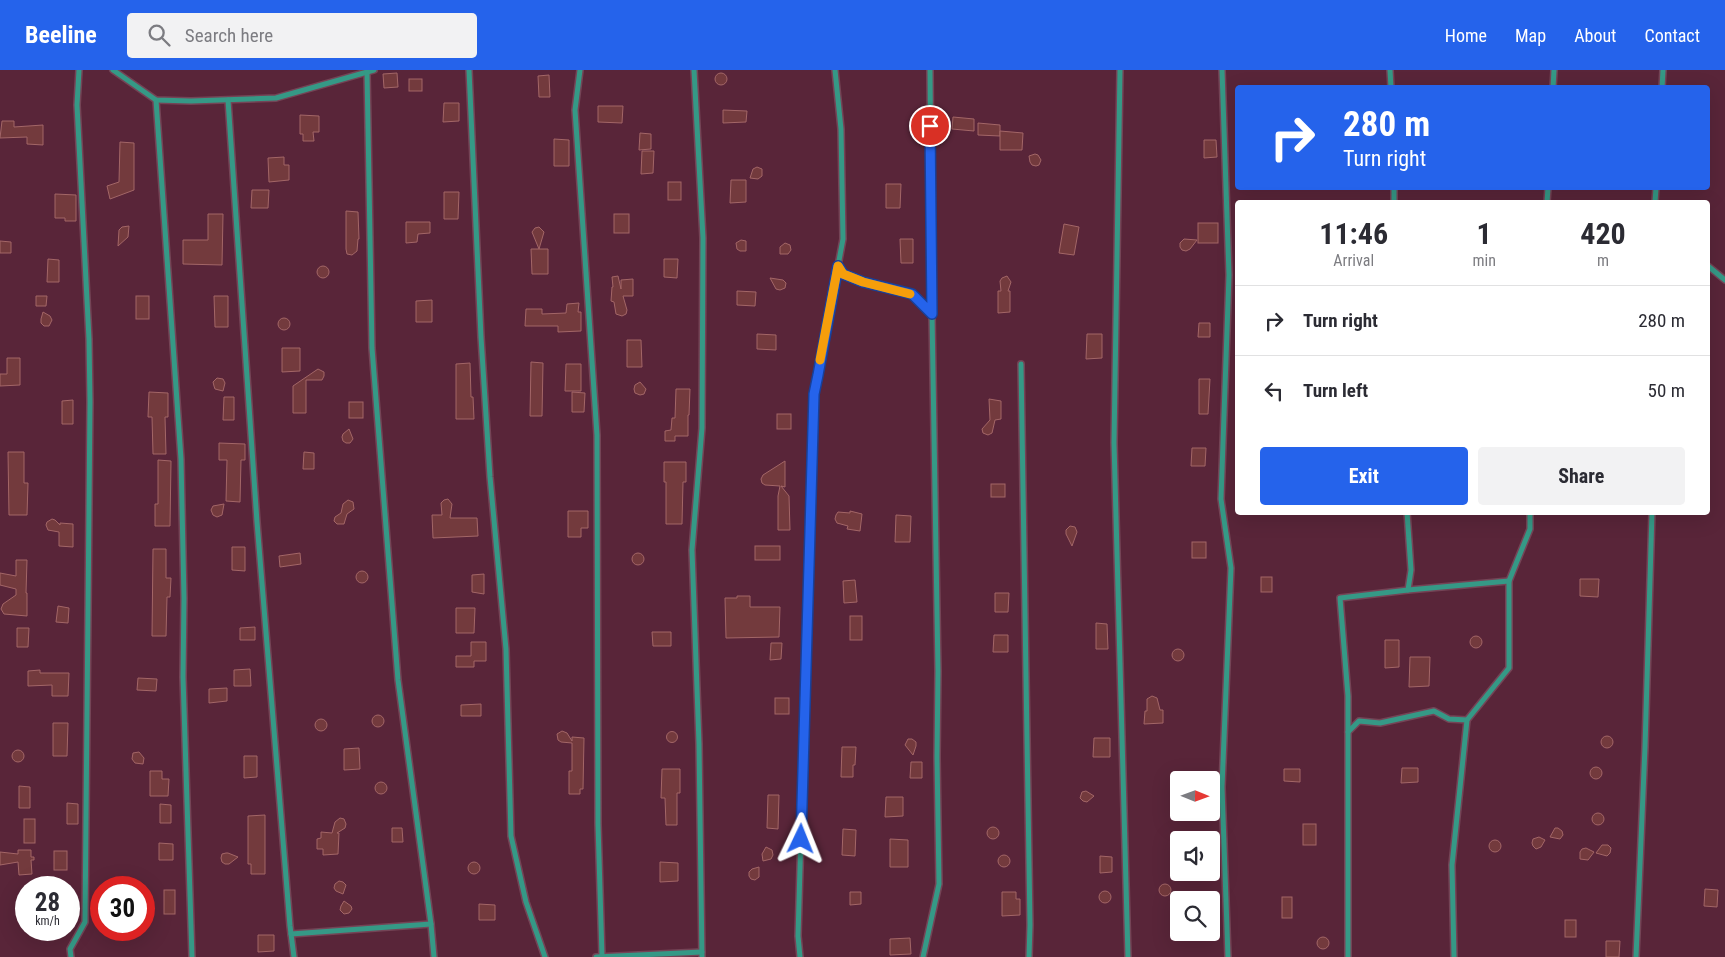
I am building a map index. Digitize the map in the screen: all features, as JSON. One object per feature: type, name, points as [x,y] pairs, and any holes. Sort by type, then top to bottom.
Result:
[{"type":"street","points":[[71,957],[70,949],[85,922],[89,339],[77,105],[79,70]]},
{"type":"street","points":[[113,70],[156,100],[191,101],[276,98],[374,70]]},
{"type":"street","points":[[469,70],[490,477],[506,649],[511,836],[526,902],[545,957]]},
{"type":"street","points":[[580,70],[575,110],[597,435],[598,824],[602,956]]},
{"type":"street","points":[[596,957],[702,955],[699,744],[692,550],[702,428],[703,238],[694,70]]},
{"type":"street","points":[[800,957],[799,916],[814,394],[843,239],[841,129],[835,70]]},
{"type":"street","points":[[923,957],[940,884],[936,756],[938,661],[930,70]]},
{"type":"street","points":[[1120,70],[1114,443],[1128,957]]},
{"type":"street","points":[[1222,70],[1230,275],[1221,498],[1231,568],[1222,787],[1228,957]]},
{"type":"street","points":[[1390,70],[1390,85]]},
{"type":"street","points":[[1553,85],[1554,70]]},
{"type":"street","points":[[1662,85],[1664,70]]},
{"type":"street","points":[[368,72],[372,348],[398,680],[434,957]]},
{"type":"street","points":[[156,100],[181,459],[184,598],[183,677],[192,957]]},
{"type":"street","points":[[228,100],[256,512],[294,957]]},
{"type":"street","points":[[838,266],[843,274],[863,282],[912,294],[932,314]]},
{"type":"street","points":[[1710,268],[1725,280]]},
{"type":"street","points":[[1021,364],[1029,957]]},
{"type":"street","points":[[1407,515],[1411,570],[1408,590]]},
{"type":"street","points":[[1454,957],[1452,865],[1468,720],[1509,668],[1509,581],[1530,529],[1530,515]]},
{"type":"street","points":[[1636,957],[1652,515]]},
{"type":"street","points":[[1348,957],[1348,696],[1340,598],[1509,581]]},
{"type":"street","points":[[1348,732],[1359,721],[1380,723],[1434,711],[1449,718],[1468,720]]},
{"type":"street","points":[[291,934],[431,924]]},
{"type":"building","points":[[397,73],[398,87],[384,88],[383,74]]},
{"type":"building","points":[[719,73],[723,73],[727,79],[723,85],[719,85],[715,81],[715,77]]},
{"type":"building","points":[[549,75],[550,97],[539,97],[538,76]]},
{"type":"building","points":[[409,79],[422,79],[422,91],[409,91]]},
{"type":"building","points":[[444,103],[459,103],[459,121],[443,122]]},
{"type":"building","points":[[598,106],[623,106],[622,123],[598,122]]},
{"type":"building","points":[[723,110],[747,111],[746,122],[723,123]]},
{"type":"building","points":[[300,115],[319,116],[319,132],[313,132],[314,141],[303,141],[303,134],[300,134]]},
{"type":"building","points":[[953,117],[974,119],[974,131],[952,129]]},
{"type":"building","points":[[2,121],[14,121],[14,127],[43,125],[43,145],[27,144],[27,137],[0,138]]},
{"type":"building","points":[[978,123],[1000,125],[1000,136],[978,135]]},
{"type":"building","points":[[1000,131],[1023,133],[1022,150],[1000,150]]},
{"type":"building","points":[[640,133],[651,134],[651,149],[639,150]]},
{"type":"building","points":[[554,139],[569,140],[569,166],[554,166]]},
{"type":"building","points":[[1204,140],[1216,140],[1217,157],[1204,158]]},
{"type":"building","points":[[120,142],[134,143],[134,190],[110,199],[107,186],[119,182]]},
{"type":"building","points":[[642,151],[654,151],[653,173],[641,174]]},
{"type":"building","points":[[1035,154],[1041,160],[1039,165],[1036,166],[1032,165],[1029,156]]},
{"type":"building","points":[[284,157],[284,165],[289,165],[289,180],[269,182],[268,158]]},
{"type":"building","points":[[757,167],[762,169],[762,176],[758,179],[750,178],[753,169]]},
{"type":"building","points":[[731,180],[746,180],[746,202],[730,203]]},
{"type":"building","points":[[668,182],[681,182],[681,200],[668,200]]},
{"type":"building","points":[[886,184],[901,184],[900,208],[886,208]]},
{"type":"building","points":[[252,190],[269,190],[268,208],[251,208]]},
{"type":"building","points":[[444,192],[459,192],[458,219],[444,219]]},
{"type":"building","points":[[55,194],[76,195],[76,221],[65,221],[65,218],[55,218]]},
{"type":"building","points":[[346,211],[358,212],[359,239],[357,251],[352,255],[347,254],[346,249]]},
{"type":"building","points":[[208,214],[223,214],[222,265],[183,264],[183,240],[208,240]]},
{"type":"building","points":[[614,214],[629,214],[629,233],[614,233]]},
{"type":"building","points":[[406,222],[430,222],[430,233],[418,234],[417,242],[406,243]]},
{"type":"building","points":[[1198,223],[1218,223],[1218,243],[1198,243]]},
{"type":"building","points":[[1064,224],[1079,227],[1074,255],[1059,253]]},
{"type":"building","points":[[129,226],[128,237],[118,246],[119,230],[122,227]]},
{"type":"building","points":[[539,227],[544,232],[539,249],[532,232],[535,228]]},
{"type":"building","points":[[900,239],[913,239],[913,263],[901,263]]},
{"type":"building","points":[[1184,239],[1197,240],[1186,251],[1180,247],[1180,243]]},
{"type":"building","points":[[741,240],[746,241],[746,251],[737,249],[736,243]]},
{"type":"building","points":[[0,241],[11,242],[11,253],[0,253]]},
{"type":"building","points":[[785,243],[790,245],[791,250],[788,254],[780,254],[780,247]]},
{"type":"building","points":[[531,249],[548,249],[548,274],[532,274]]},
{"type":"building","points":[[48,259],[59,260],[59,282],[47,282]]},
{"type":"building","points":[[664,259],[678,259],[677,278],[664,277]]},
{"type":"building","points":[[323,266],[329,272],[323,278],[317,272]]},
{"type":"building","points":[[618,276],[621,289],[621,280],[633,279],[633,296],[623,296],[627,310],[626,314],[622,316],[616,314],[614,302],[611,301],[612,277]]},
{"type":"building","points":[[1007,276],[1011,282],[1008,291],[1010,291],[1010,312],[998,313],[998,291],[1001,291],[1000,281]]},
{"type":"building","points":[[770,278],[783,280],[786,283],[785,288],[776,289]]},
{"type":"building","points":[[737,291],[756,292],[755,306],[737,305]]},
{"type":"building","points":[[36,296],[47,296],[46,306],[36,306]]},
{"type":"building","points":[[136,296],[149,296],[149,319],[136,319]]},
{"type":"building","points":[[214,296],[228,296],[228,327],[215,327]]},
{"type":"building","points":[[432,300],[432,322],[416,322],[416,301]]},
{"type":"building","points":[[579,303],[578,312],[581,312],[581,331],[558,332],[558,326],[525,326],[526,309],[542,309],[542,314],[566,313],[567,304]]},
{"type":"building","points":[[43,312],[50,316],[52,320],[49,326],[44,326],[41,323]]},
{"type":"building","points":[[284,318],[290,324],[284,330],[278,324]]},
{"type":"building","points":[[1199,323],[1210,323],[1210,337],[1198,337]]},
{"type":"building","points":[[757,334],[776,335],[776,350],[757,349]]},
{"type":"building","points":[[1087,334],[1102,334],[1102,358],[1086,359]]},
{"type":"building","points":[[627,340],[641,340],[642,367],[627,367]]},
{"type":"building","points":[[282,348],[300,348],[300,371],[282,372]]},
{"type":"building","points":[[7,358],[20,358],[20,385],[0,386],[0,374],[7,374]]},
{"type":"building","points":[[531,362],[543,363],[542,416],[530,416]]},
{"type":"building","points":[[470,363],[474,419],[456,419],[456,364]]},
{"type":"building","points":[[566,364],[581,364],[581,391],[565,391]]},
{"type":"building","points":[[318,369],[324,372],[322,380],[306,380],[306,413],[293,413],[293,386]]},
{"type":"building","points":[[217,378],[223,379],[225,383],[223,391],[215,389],[213,382]]},
{"type":"building","points":[[1199,379],[1210,379],[1208,414],[1199,414]]},
{"type":"building","points":[[640,382],[646,389],[644,394],[640,395],[635,393],[634,389],[635,385]]},
{"type":"building","points":[[676,389],[690,389],[688,436],[675,436],[675,441],[665,441],[665,431],[671,430],[672,418],[675,418]]},
{"type":"building","points":[[149,392],[168,393],[168,417],[165,417],[166,454],[153,454],[152,417],[148,417]]},
{"type":"building","points":[[572,392],[585,393],[584,412],[572,412]]},
{"type":"building","points":[[224,397],[234,397],[234,420],[223,420]]},
{"type":"building","points":[[989,399],[1001,401],[1001,419],[995,420],[992,433],[988,435],[983,433],[982,429],[990,420]]},
{"type":"building","points":[[73,400],[73,424],[62,424],[62,401]]},
{"type":"building","points":[[349,402],[363,402],[363,418],[349,418]]},
{"type":"building","points":[[777,414],[791,414],[791,429],[777,429]]},
{"type":"building","points":[[349,429],[353,439],[350,443],[346,443],[342,437]]},
{"type":"building","points":[[219,443],[245,444],[245,460],[241,460],[240,502],[226,501],[227,460],[219,460]]},
{"type":"building","points":[[1192,448],[1206,448],[1205,466],[1191,466]]},
{"type":"building","points":[[8,452],[24,452],[24,483],[28,483],[27,515],[9,515]]},
{"type":"building","points":[[304,452],[314,453],[314,469],[303,469]]},
{"type":"building","points":[[158,460],[171,461],[170,526],[155,526],[155,504],[158,504]]},
{"type":"building","points":[[785,461],[785,487],[781,486],[789,496],[790,530],[778,530],[778,496],[780,486],[765,485],[761,479],[763,475]]},
{"type":"building","points":[[664,462],[686,462],[686,482],[683,482],[682,524],[666,524]]},
{"type":"building","points":[[991,484],[1005,484],[1005,497],[991,497]]},
{"type":"building","points":[[448,499],[452,504],[450,518],[477,518],[478,536],[433,538],[432,515],[442,515],[441,503]]},
{"type":"building","points":[[348,500],[353,502],[354,509],[347,514],[344,524],[337,524],[334,521],[335,517],[341,513],[343,504]]},
{"type":"building","points":[[224,504],[222,515],[217,517],[213,515],[211,510],[213,506]]},
{"type":"building","points":[[568,511],[588,511],[588,528],[581,528],[581,537],[568,537]]},
{"type":"building","points":[[850,511],[862,514],[860,531],[847,529],[848,526],[837,523],[835,519],[838,512],[850,513]]},
{"type":"building","points":[[896,515],[911,516],[910,542],[895,542]]},
{"type":"building","points":[[52,519],[60,525],[60,523],[73,524],[73,547],[59,546],[59,532],[48,530],[46,525]]},
{"type":"building","points":[[1070,526],[1075,527],[1077,532],[1072,546],[1066,534],[1066,530]]},
{"type":"building","points":[[1192,542],[1206,542],[1206,558],[1192,558]]},
{"type":"building","points":[[755,546],[780,546],[780,560],[755,560]]},
{"type":"building","points":[[232,547],[245,547],[245,571],[232,570]]},
{"type":"building","points":[[153,549],[166,549],[166,578],[171,578],[170,597],[167,597],[166,636],[152,636]]},
{"type":"building","points":[[300,553],[301,564],[280,567],[279,556]]},
{"type":"building","points":[[638,553],[644,559],[638,565],[632,559]]},
{"type":"building","points":[[16,560],[27,560],[27,616],[4,614],[1,609],[3,604],[16,595],[16,589],[0,585],[0,573],[16,576]]},
{"type":"building","points":[[362,571],[368,577],[362,583],[356,577]]},
{"type":"building","points":[[484,574],[484,594],[472,592],[472,575]]},
{"type":"building","points":[[1261,577],[1272,577],[1272,592],[1261,592]]},
{"type":"building","points":[[1580,579],[1599,579],[1598,597],[1580,596]]},
{"type":"building","points":[[855,580],[857,602],[844,603],[843,581]]},
{"type":"building","points":[[995,593],[1009,593],[1008,612],[995,612]]},
{"type":"building","points":[[737,596],[750,596],[750,607],[780,607],[779,637],[726,638],[725,598],[737,598]]},
{"type":"building","points":[[58,606],[69,608],[68,623],[56,622]]},
{"type":"building","points":[[456,608],[475,608],[474,633],[456,633]]},
{"type":"building","points":[[850,616],[862,616],[862,640],[850,640]]},
{"type":"building","points":[[1096,623],[1107,624],[1108,649],[1096,649]]},
{"type":"building","points":[[255,627],[255,640],[240,640],[240,628]]},
{"type":"building","points":[[17,628],[29,628],[28,647],[17,647]]},
{"type":"building","points":[[652,632],[671,632],[671,646],[653,646]]},
{"type":"building","points":[[994,635],[1008,635],[1008,652],[993,652]]},
{"type":"building","points":[[1476,636],[1482,642],[1476,648],[1470,642]]},
{"type":"building","points":[[1385,640],[1399,640],[1399,667],[1385,668]]},
{"type":"building","points":[[471,642],[486,642],[486,661],[474,661],[474,667],[456,667],[456,656],[471,656]]},
{"type":"building","points":[[771,643],[782,643],[781,659],[770,660]]},
{"type":"building","points":[[1178,649],[1184,655],[1178,661],[1172,655]]},
{"type":"building","points":[[1410,657],[1430,657],[1429,686],[1409,687]]},
{"type":"building","points":[[250,669],[251,686],[234,686],[234,670]]},
{"type":"building","points":[[40,670],[40,673],[69,673],[68,696],[52,696],[52,685],[28,686],[28,671]]},
{"type":"building","points":[[138,678],[157,679],[156,691],[137,690]]},
{"type":"building","points":[[227,688],[227,701],[209,703],[209,689]]},
{"type":"building","points":[[1152,696],[1157,698],[1160,710],[1163,710],[1163,723],[1144,724],[1147,699]]},
{"type":"building","points":[[775,698],[789,698],[789,714],[775,714]]},
{"type":"building","points":[[481,704],[481,716],[461,716],[461,705]]},
{"type":"building","points":[[378,715],[384,721],[378,727],[372,721]]},
{"type":"building","points":[[321,719],[327,725],[321,731],[315,725]]},
{"type":"building","points":[[53,723],[68,723],[67,756],[53,756]]},
{"type":"building","points":[[562,731],[567,733],[572,741],[572,737],[584,738],[583,789],[580,789],[580,794],[569,794],[569,771],[572,771],[572,743],[558,740],[557,734]]},
{"type":"building","points":[[672,731],[678,737],[672,743],[666,737]]},
{"type":"building","points":[[1607,736],[1613,742],[1607,748],[1601,742]]},
{"type":"building","points":[[1094,738],[1110,738],[1110,757],[1093,757]]},
{"type":"building","points":[[908,739],[916,742],[913,755],[905,745]]},
{"type":"building","points":[[842,747],[856,747],[853,777],[841,777]]},
{"type":"building","points":[[359,748],[360,769],[344,770],[344,749]]},
{"type":"building","points":[[18,750],[24,756],[18,762],[12,756]]},
{"type":"building","points":[[139,752],[144,758],[143,764],[135,763],[132,759],[133,753]]},
{"type":"building","points":[[244,756],[257,756],[257,777],[244,778]]},
{"type":"building","points":[[911,762],[922,762],[922,778],[910,778]]},
{"type":"building","points":[[1596,767],[1602,773],[1596,779],[1590,773]]},
{"type":"building","points":[[1402,768],[1418,768],[1418,782],[1401,783]]},
{"type":"building","points":[[662,769],[680,769],[680,793],[677,793],[677,825],[666,825],[665,798],[661,798]]},
{"type":"building","points":[[1284,769],[1300,769],[1300,782],[1284,781]]},
{"type":"building","points":[[150,771],[162,771],[162,779],[169,779],[168,796],[150,796]]},
{"type":"building","points":[[381,782],[387,788],[381,794],[375,788]]},
{"type":"building","points":[[19,786],[30,787],[30,808],[19,808]]},
{"type":"building","points":[[1086,791],[1094,796],[1087,802],[1080,798],[1082,792]]},
{"type":"building","points":[[768,795],[779,795],[778,829],[767,828]]},
{"type":"building","points":[[886,797],[903,797],[903,816],[885,817]]},
{"type":"building","points":[[67,803],[78,804],[78,824],[67,824]]},
{"type":"building","points":[[160,804],[171,805],[171,823],[160,823]]},
{"type":"building","points":[[1598,813],[1604,819],[1598,825],[1592,819]]},
{"type":"building","points":[[265,815],[265,874],[251,874],[251,864],[248,864],[248,816]]},
{"type":"building","points":[[340,818],[344,819],[346,824],[345,828],[337,833],[339,833],[338,854],[323,855],[323,849],[317,849],[317,839],[321,838],[321,832],[332,833],[335,822]]},
{"type":"building","points":[[24,819],[35,819],[35,843],[24,843]]},
{"type":"building","points":[[1303,824],[1316,824],[1316,845],[1303,845]]},
{"type":"building","points":[[993,827],[999,833],[993,839],[987,833]]},
{"type":"building","points":[[392,828],[402,828],[403,842],[392,842]]},
{"type":"building","points":[[1555,828],[1562,831],[1563,835],[1560,839],[1550,837]]},
{"type":"building","points":[[843,829],[856,830],[855,856],[842,855]]},
{"type":"building","points":[[1539,837],[1545,840],[1541,847],[1536,849],[1532,843],[1533,839]]},
{"type":"building","points":[[890,839],[908,840],[908,867],[890,867]]},
{"type":"building","points":[[1495,840],[1501,846],[1495,852],[1489,846]]},
{"type":"building","points":[[159,843],[173,844],[173,860],[159,860]]},
{"type":"building","points":[[1602,845],[1608,845],[1611,848],[1607,856],[1596,853]]},
{"type":"building","points":[[766,847],[772,850],[773,855],[771,859],[763,861],[762,854]]},
{"type":"building","points":[[1586,848],[1594,852],[1588,860],[1580,859],[1580,852]]},
{"type":"building","points":[[18,850],[31,850],[31,857],[34,857],[34,860],[31,860],[32,874],[19,875],[18,862],[0,865],[0,852],[18,854]]},
{"type":"building","points":[[54,851],[67,851],[67,870],[54,870]]},
{"type":"building","points":[[228,853],[238,857],[229,864],[225,864],[222,862],[222,854]]},
{"type":"building","points":[[1004,855],[1010,861],[1004,867],[998,861]]},
{"type":"building","points":[[1100,856],[1112,857],[1112,872],[1100,873]]},
{"type":"building","points":[[474,862],[480,868],[474,874],[468,868]]},
{"type":"building","points":[[660,862],[678,863],[678,881],[660,882]]},
{"type":"building","points":[[759,867],[759,877],[755,880],[751,879],[749,872]]},
{"type":"building","points":[[339,881],[346,885],[343,894],[334,888],[335,884]]},
{"type":"building","points":[[1165,884],[1170,888],[1169,894],[1165,896],[1159,890]]},
{"type":"building","points":[[1705,889],[1718,890],[1717,907],[1704,906]]},
{"type":"building","points":[[164,890],[175,890],[175,914],[164,914]]},
{"type":"building","points":[[1105,891],[1111,897],[1105,903],[1099,897]]},
{"type":"building","points":[[850,892],[861,892],[861,904],[850,905]]},
{"type":"building","points":[[1002,892],[1016,892],[1016,899],[1020,899],[1020,915],[1002,916]]},
{"type":"building","points":[[1282,897],[1292,897],[1292,918],[1282,918]]},
{"type":"building","points":[[344,901],[352,909],[349,913],[344,914],[340,910]]},
{"type":"building","points":[[479,904],[495,905],[495,920],[479,920]]},
{"type":"building","points":[[1565,920],[1576,920],[1576,937],[1565,937]]},
{"type":"building","points":[[258,935],[274,935],[274,951],[258,952]]},
{"type":"building","points":[[1323,937],[1329,943],[1323,949],[1317,943]]},
{"type":"building","points":[[910,938],[911,954],[890,955],[890,939]]},
{"type":"building","points":[[1606,941],[1620,941],[1619,957],[1606,957]]},
{"type":"slow traffic","points":[[820,360],[838,266],[843,274],[863,282],[910,294]]},
{"type":"route","points":[[801,839],[814,394],[838,266],[843,274],[863,282],[912,294],[932,314],[930,126]]}]
